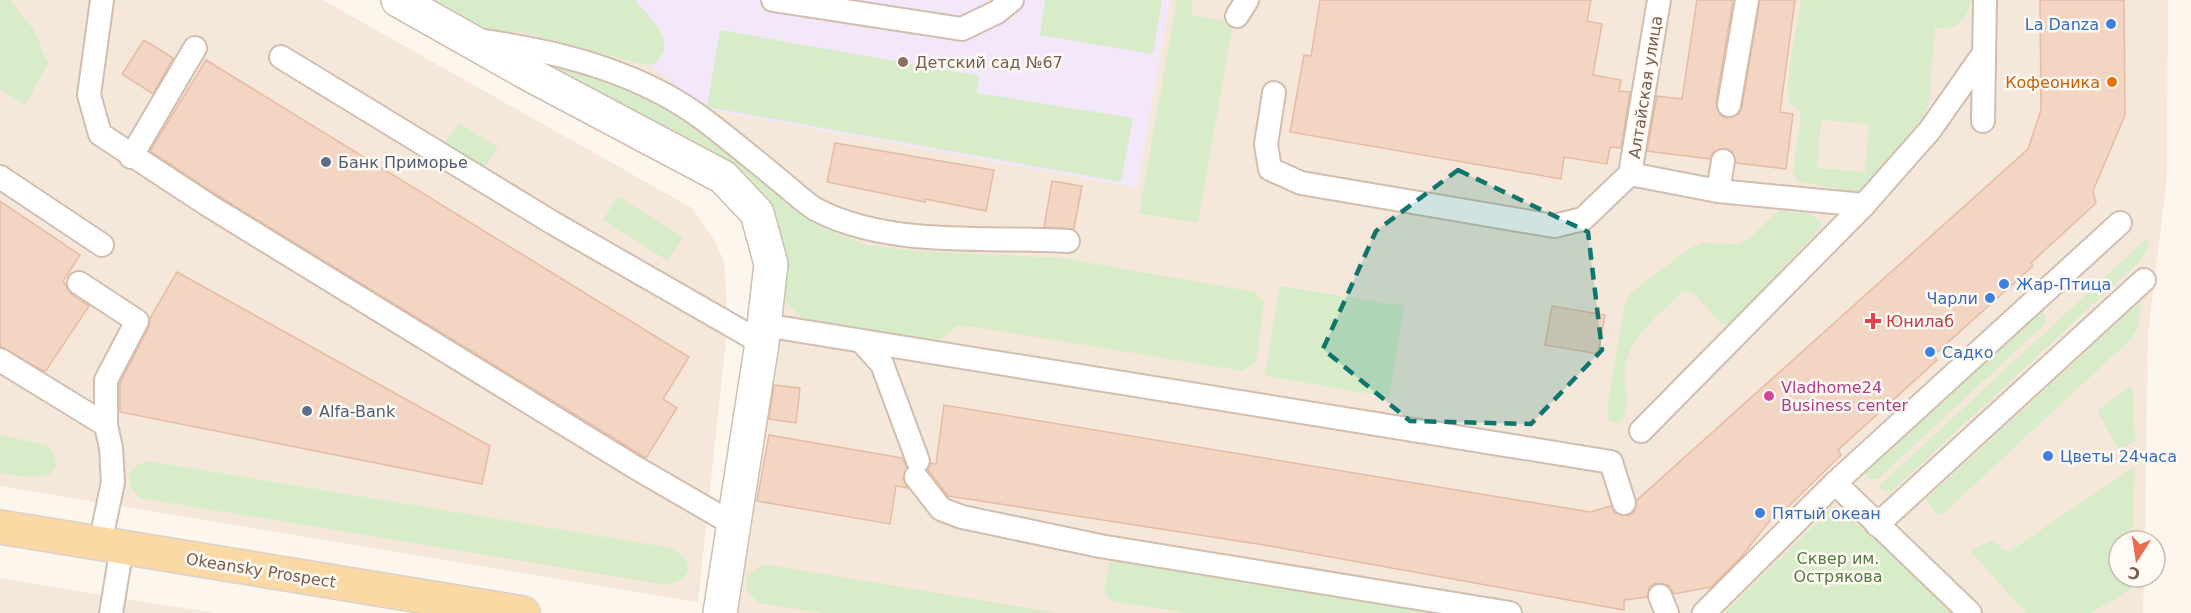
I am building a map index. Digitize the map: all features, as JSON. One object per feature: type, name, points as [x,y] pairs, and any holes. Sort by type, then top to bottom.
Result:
[{"type":"main road","name":"Okeansky Prospect","points":[[0,527],[523,613]]},
{"type":"street","points":[[398,0],[529,74],[723,177],[757,213],[771,264],[763,334],[720,613]]},
{"type":"lane","points":[[102,0],[89,95],[100,134],[131,157],[633,466],[733,524]]},
{"type":"lane","points":[[773,0],[962,29],[997,12],[1012,0]]},
{"type":"lane","name":"Алтайская улица","points":[[1630,174],[1659,0]]},
{"type":"lane","points":[[1729,105],[1747,0]]},
{"type":"lane","points":[[1983,121],[1985,0]]},
{"type":"lane","points":[[468,39],[521,46],[603,68],[645,83],[702,117],[816,210],[873,231],[915,237],[1068,241]]},
{"type":"lane","points":[[131,157],[195,48]]},
{"type":"lane","points":[[1641,431],[1864,205],[1930,130],[1984,53]]},
{"type":"lane","points":[[281,57],[552,223],[763,334],[862,342],[1611,462],[1624,502]]},
{"type":"lane","points":[[1274,93],[1266,144],[1270,169],[1301,183],[1554,226],[1583,219],[1630,174],[1718,190],[1864,205]]},
{"type":"lane","points":[[1718,190],[1723,161]]},
{"type":"lane","points":[[0,177],[102,245]]},
{"type":"lane","points":[[1704,613],[1835,483],[2120,223]]},
{"type":"lane","points":[[1877,525],[2144,280]]},
{"type":"lane","points":[[79,284],[137,321],[106,380],[106,425],[111,448],[113,482],[111,613]]},
{"type":"lane","points":[[862,342],[882,364],[917,469],[941,509],[962,517],[1100,546],[1510,613]]},
{"type":"lane","points":[[0,360],[106,425]]},
{"type":"lane","points":[[1835,483],[1970,613]]},
{"type":"highlighted area","points":[[1458,170],[1588,232],[1602,350],[1531,424],[1410,421],[1323,349],[1376,231]]},
{"type":"shaded area","points":[[0,0],[323,0],[692,208],[713,238],[724,261],[728,321],[698,602],[0,486]]},
{"type":"shaded area","points":[[409,0],[2168,0],[2167,178],[2148,334],[2145,529],[2107,529],[2107,589],[2144,589],[2143,613],[733,613],[766,209]]},
{"type":"shaded area","name":"Детский сад №67","points":[[553,0],[1170,0],[1137,188],[706,109],[587,15]]},
{"type":"shaded area","points":[[0,578],[52,587],[215,613],[0,613]]},
{"type":"green space","points":[[0,0],[10,0],[34,30],[48,64],[25,105],[0,90]]},
{"type":"green space","points":[[424,0],[635,0],[660,31],[664,40],[664,48],[661,56],[653,65],[642,64],[521,32],[478,30]]},
{"type":"green space","points":[[1045,0],[1162,0],[1153,54],[1040,35]]},
{"type":"green space","points":[[1177,0],[1193,0],[1191,15],[1233,22],[1198,223],[1139,213]]},
{"type":"green space","points":[[1801,0],[1972,0],[1960,23],[1950,27],[1935,28],[1929,102],[1924,116],[1864,189],[1855,192],[1799,182],[1793,173],[1801,116],[1798,109],[1790,103],[1788,89]],"holes":[[[1821,120],[1869,124],[1865,172],[1817,168]]]},
{"type":"green space","points":[[720,30],[979,76],[977,93],[1133,118],[1121,182],[707,107]]},
{"type":"green space","points":[[547,60],[639,88],[696,129],[812,223],[867,245],[918,251],[1062,258],[1255,292],[1264,302],[1256,362],[1242,371],[976,327],[957,326],[942,339],[933,340],[818,322],[801,317],[786,302],[786,267],[766,209],[545,66]]},
{"type":"green space","points":[[459,123],[498,147],[484,169],[445,144]]},
{"type":"green space","points":[[618,196],[683,237],[668,261],[603,220]]},
{"type":"green space","points":[[1779,210],[1811,214],[1822,222],[1820,229],[1730,324],[1721,324],[1693,292],[1683,291],[1648,325],[1633,345],[1625,367],[1627,401],[1625,415],[1622,421],[1616,423],[1609,420],[1607,407],[1625,304],[1630,293],[1690,248],[1703,243],[1738,244],[1748,239]]},
{"type":"green space","points":[[2146,239],[2149,245],[2142,259],[1891,492],[1882,490],[1879,486]]},
{"type":"green space","points":[[1280,286],[1404,306],[1389,397],[1265,376]]},
{"type":"green space","points":[[2141,301],[2139,323],[2132,338],[1944,513],[1937,515],[1926,499]]},
{"type":"green space","points":[[2040,309],[2046,318],[2045,324],[1878,479],[1870,479],[1863,471]]},
{"type":"green space","points":[[2132,385],[2135,441],[2119,450],[2097,411]]},
{"type":"green space","points":[[0,435],[48,445],[55,458],[55,467],[51,473],[43,476],[0,473]]},
{"type":"green space","points":[[149,461],[666,547],[683,557],[687,563],[687,570],[685,576],[679,580],[660,584],[140,498],[131,486],[129,475],[135,467]]},
{"type":"green space","points":[[2135,466],[2132,529],[2107,529],[2107,589],[2130,590],[2091,613],[2026,613],[1970,551],[1991,541],[1999,545],[2002,550],[2010,551]]},
{"type":"green space","name":"Сквер им. Острякова","points":[[1835,505],[1964,613],[1724,613]]},
{"type":"green space","points":[[1118,558],[1448,613],[1186,613],[1110,601],[1104,591],[1109,564]]},
{"type":"green space","points":[[768,565],[1058,613],[821,613],[759,603],[749,594],[746,585],[747,577],[757,567]]},
{"type":"building","points":[[1320,0],[1591,0],[1587,21],[1602,24],[1593,75],[1621,80],[1619,91],[1630,92],[1621,148],[1610,147],[1607,164],[1564,157],[1561,179],[1290,132],[1304,55],[1311,56]]},
{"type":"building","points":[[1697,0],[1733,0],[1716,103],[1720,115],[1727,118],[1739,114],[1742,107],[1760,0],[1795,0],[1780,112],[1793,114],[1786,169],[1736,163],[1732,151],[1725,148],[1713,152],[1710,159],[1647,151],[1657,96],[1682,99]]},
{"type":"building","points":[[2040,0],[2124,0],[2125,115],[2093,191],[2096,203],[2031,263],[2033,266],[1934,355],[1937,360],[1838,450],[1841,455],[1783,512],[1780,508],[1741,557],[1711,587],[1674,594],[1668,585],[1655,583],[1649,588],[1647,597],[1624,600],[1624,610],[1264,545],[948,496],[928,470],[931,463],[936,464],[944,405],[1590,512],[1611,506],[1615,513],[1629,516],[1634,512],[1637,500],[2028,149],[2041,110]]},
{"type":"building","points":[[144,40],[173,58],[153,94],[122,74]]},
{"type":"building","points":[[206,60],[689,357],[663,399],[677,408],[646,458],[215,194],[150,151]]},
{"type":"building","points":[[835,143],[994,170],[986,211],[925,199],[925,202],[827,182]]},
{"type":"building","points":[[1052,181],[1082,186],[1074,229],[1044,227]]},
{"type":"building","points":[[0,201],[80,255],[63,281],[71,294],[89,306],[45,372],[0,346]]},
{"type":"building","points":[[177,272],[490,446],[482,484],[120,412],[120,383],[149,327],[150,318]]},
{"type":"building","points":[[1552,306],[1605,315],[1598,354],[1545,345]]},
{"type":"building","points":[[774,385],[800,388],[796,423],[769,419]]},
{"type":"building","points":[[769,435],[902,458],[907,468],[903,479],[908,488],[896,486],[890,524],[757,501]]},
{"type":"place","name":"La Danza","points":[[2111,24]]},
{"type":"place","name":"Детский сад №67","points":[[903,62]]},
{"type":"place","name":"Кофеоника","points":[[2112,82]]},
{"type":"place","name":"Банк Приморье","points":[[326,162]]},
{"type":"place","name":"Жар-Птица","points":[[2004,284]]},
{"type":"place","name":"Чарли","points":[[1990,298]]},
{"type":"place","name":"Юнилаб","points":[[1873,321]]},
{"type":"place","name":"Садко","points":[[1930,352]]},
{"type":"place","name":"Vladhome24 Business center","points":[[1769,396]]},
{"type":"place","name":"Alfa-Bank","points":[[307,411]]},
{"type":"place","name":"Цветы 24часа","points":[[2048,456]]},
{"type":"place","name":"Пятый океан","points":[[1760,513]]}]
